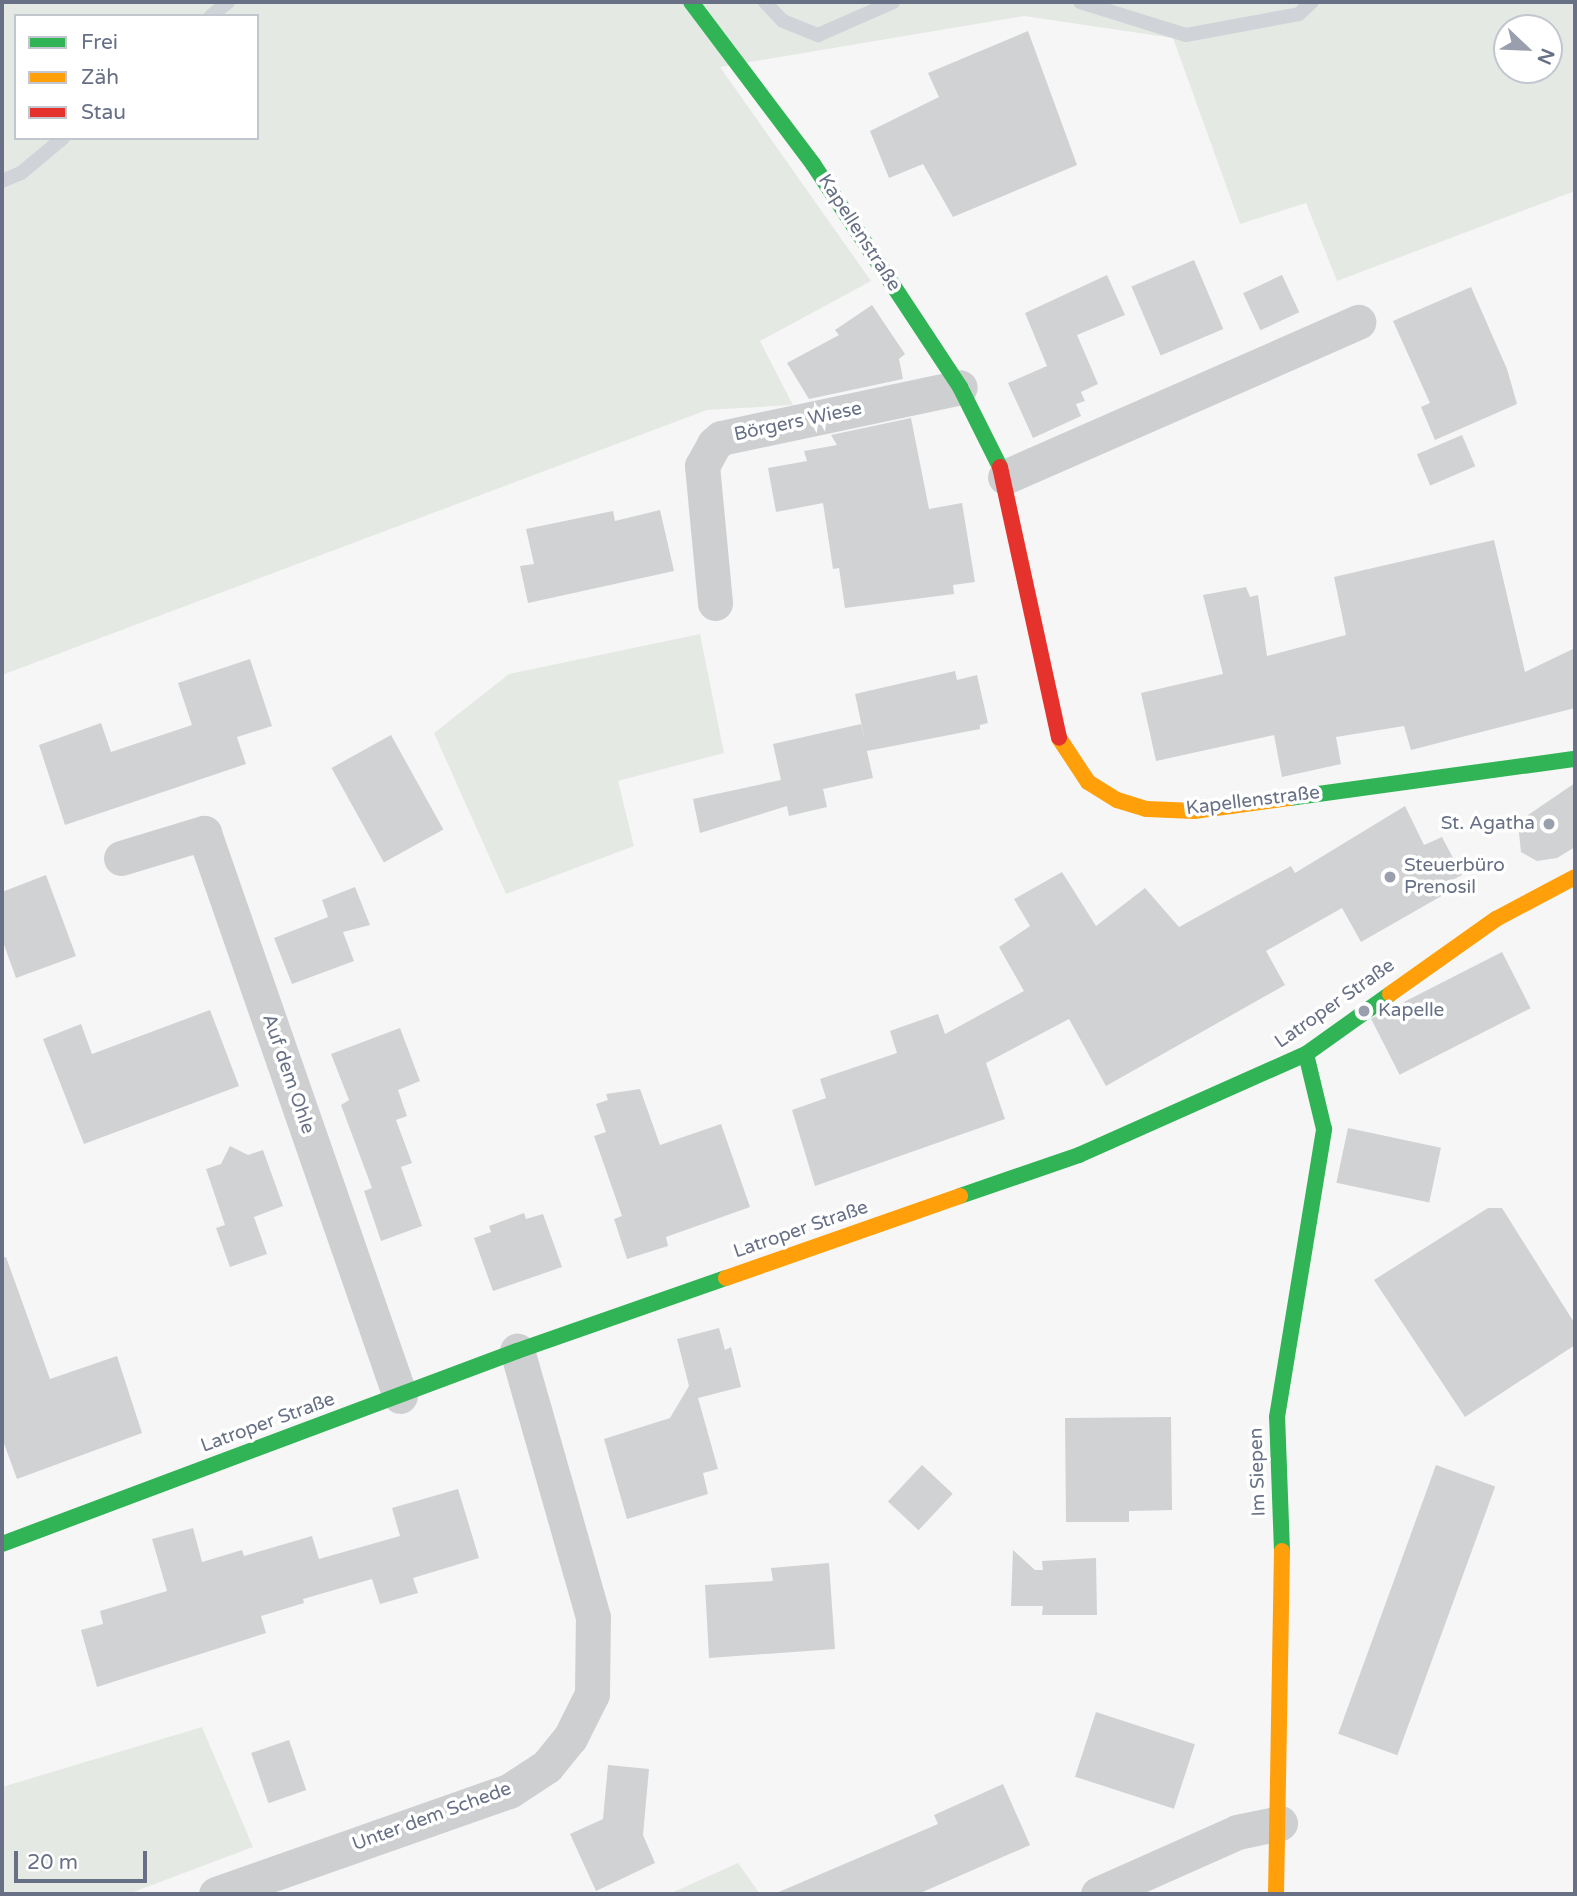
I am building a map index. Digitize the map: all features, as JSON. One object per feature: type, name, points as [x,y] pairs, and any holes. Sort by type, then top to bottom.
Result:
[{"type":"street","name":"Kapellenstraße","points":[[691,2],[716,30],[813,164],[960,387],[1005,477],[1054,728],[1076,770],[1117,800],[1147,809],[1194,811],[1575,759]]},
{"type":"street","points":[[1005,477],[1358,322]]},
{"type":"street","name":"Börgers Wiese","points":[[715,603],[702,466],[714,444],[721,438],[960,387]]},
{"type":"street","name":"Auf dem Ohle","points":[[121,858],[204,833],[400,1396]]},
{"type":"street","name":"Latroper Straße","points":[[2,1544],[517,1351],[1079,1155],[1306,1054],[1496,919],[1575,877]]},
{"type":"street","name":"Im Siepen","points":[[1276,1894],[1280,1823],[1282,1554],[1277,1417],[1324,1129],[1318,1090],[1306,1054]]},
{"type":"street","name":"Unter dem Schede","points":[[216,1894],[509,1791],[547,1766],[570,1738],[592,1693],[593,1617],[517,1351]]},
{"type":"street","points":[[1098,1894],[1237,1832],[1280,1823]]},
{"type":"shaded area","points":[[2,2],[1575,2],[1575,191],[1337,281],[1306,203],[1240,224],[1173,38],[1024,16],[720,67],[871,281],[760,341],[793,405],[707,410],[2,675]]},
{"type":"shaded area","points":[[700,634],[724,753],[618,781],[634,846],[506,894],[434,733],[509,674]]},
{"type":"shaded area","points":[[202,1727],[253,1847],[128,1894],[2,1894],[2,1787]]},
{"type":"shaded area","points":[[738,1863],[760,1894],[669,1894]]},
{"type":"building","points":[[1028,31],[1077,165],[953,217],[923,164],[889,178],[870,131],[939,97],[928,73]]},
{"type":"building","points":[[1194,260],[1223,329],[1161,356],[1131,287]]},
{"type":"building","points":[[1107,275],[1125,315],[1077,335],[1098,384],[1081,392],[1085,401],[1076,404],[1081,416],[1033,438],[1008,383],[1047,366],[1025,313]]},
{"type":"building","points":[[1282,275],[1299,312],[1260,330],[1243,293]]},
{"type":"building","points":[[1471,287],[1507,369],[1517,404],[1435,440],[1421,407],[1430,403],[1393,321]]},
{"type":"building","points":[[872,305],[905,354],[899,359],[903,379],[809,399],[787,363],[839,335],[835,330]]},
{"type":"building","points":[[911,418],[929,509],[962,503],[975,582],[953,585],[954,594],[845,608],[839,568],[833,569],[823,503],[776,512],[768,468],[807,461],[804,451],[837,445],[831,435]]},
{"type":"building","points":[[1462,435],[1475,466],[1430,485],[1417,454]]},
{"type":"building","points":[[660,510],[674,571],[528,603],[520,566],[534,564],[526,529],[613,511],[615,521]]},
{"type":"building","points":[[1494,540],[1525,672],[1575,648],[1575,708],[1411,750],[1404,726],[1336,737],[1341,764],[1282,777],[1274,735],[1156,761],[1141,693],[1223,674],[1203,595],[1246,587],[1250,597],[1258,595],[1267,656],[1346,635],[1334,577]]},
{"type":"building","points":[[250,659],[272,726],[237,737],[246,764],[65,825],[39,745],[101,723],[111,752],[192,725],[178,683]]},
{"type":"building","points":[[955,671],[957,680],[977,675],[988,723],[980,725],[980,729],[867,751],[873,778],[823,789],[827,807],[789,816],[787,806],[700,833],[693,799],[781,780],[773,744],[861,724],[865,741],[855,694]]},
{"type":"building","points":[[391,735],[443,829],[384,862],[332,768]]},
{"type":"building","name":"St. Agatha","points":[[1575,783],[1575,847],[1557,858],[1537,861],[1521,852],[1519,833],[1528,815]]},
{"type":"building","points":[[1405,806],[1424,845],[1442,837],[1462,875],[1441,886],[1445,894],[1361,942],[1342,908],[1266,951],[1285,985],[1106,1086],[1069,1019],[986,1063],[1005,1119],[815,1186],[792,1110],[826,1098],[820,1079],[897,1053],[890,1031],[938,1014],[945,1034],[1024,991],[999,947],[1030,926],[1014,899],[1062,872],[1096,926],[1145,888],[1179,927],[1291,866],[1295,873]]},
{"type":"building","points":[[46,875],[76,956],[16,978],[2,939],[2,892]]},
{"type":"building","points":[[355,887],[370,925],[343,932],[354,961],[292,984],[274,938],[328,917],[322,900]]},
{"type":"building","points":[[1502,952],[1531,1008],[1400,1075],[1371,1019]]},
{"type":"building","points":[[210,1010],[239,1086],[84,1144],[43,1039],[81,1024],[92,1054]]},
{"type":"building","points":[[400,1028],[420,1081],[398,1090],[407,1116],[396,1120],[412,1163],[401,1167],[422,1226],[381,1241],[364,1191],[372,1188],[341,1105],[349,1100],[331,1054]]},
{"type":"building","points":[[640,1089],[660,1145],[721,1124],[750,1207],[666,1237],[668,1246],[627,1259],[614,1219],[622,1216],[594,1136],[606,1132],[596,1104],[608,1100],[606,1094]]},
{"type":"building","points":[[1348,1128],[1441,1148],[1429,1203],[1336,1183]]},
{"type":"building","points":[[230,1146],[248,1155],[263,1150],[283,1206],[254,1217],[267,1254],[230,1267],[216,1228],[225,1225],[206,1169],[221,1164]]},
{"type":"building","points":[[1488,1208],[1502,1208],[1575,1324],[1575,1345],[1465,1417],[1374,1280]]},
{"type":"building","points":[[524,1213],[526,1219],[543,1214],[562,1267],[493,1291],[474,1238],[491,1232],[489,1226]]},
{"type":"building","points":[[6,1257],[50,1379],[117,1356],[142,1433],[17,1479],[2,1438],[2,1258]]},
{"type":"building","points":[[719,1328],[725,1350],[731,1347],[741,1387],[698,1398],[718,1469],[703,1473],[708,1494],[627,1519],[604,1439],[670,1418],[689,1386],[677,1339]]},
{"type":"building","points":[[1171,1417],[1172,1510],[1129,1511],[1129,1522],[1066,1522],[1065,1418]]},
{"type":"building","points":[[922,1465],[953,1494],[919,1530],[888,1502]]},
{"type":"building","points":[[1436,1465],[1495,1487],[1397,1755],[1338,1734]]},
{"type":"building","points":[[458,1489],[479,1558],[413,1578],[418,1593],[380,1604],[372,1579],[303,1599],[304,1603],[261,1616],[266,1633],[97,1687],[81,1630],[103,1624],[100,1611],[167,1591],[152,1539],[193,1528],[202,1562],[242,1550],[244,1556],[312,1536],[319,1559],[400,1536],[392,1508]]},
{"type":"building","points":[[1013,1550],[1035,1570],[1043,1570],[1042,1561],[1096,1558],[1097,1615],[1042,1615],[1043,1606],[1011,1606]]},
{"type":"building","points":[[829,1563],[835,1649],[709,1658],[705,1585],[773,1581],[771,1568]]},
{"type":"building","points":[[1096,1712],[1195,1744],[1174,1809],[1075,1777]]},
{"type":"building","points":[[289,1740],[306,1790],[268,1803],[251,1753]]},
{"type":"building","points":[[608,1765],[649,1769],[643,1835],[655,1863],[596,1891],[570,1834],[603,1819]]},
{"type":"building","points":[[1003,1784],[1030,1845],[918,1894],[774,1894],[938,1824],[934,1815]]},
{"type":"waterway","points":[[213,14],[228,2]]},
{"type":"waterway","points":[[765,2],[783,21],[818,35],[893,2]]},
{"type":"waterway","points":[[1080,2],[1186,35],[1299,14],[1312,2]]},
{"type":"waterway","points":[[2,181],[21,173],[61,140]]},
{"type":"traffic: fast","points":[[691,2],[813,164],[960,387],[1000,467]]},
{"type":"traffic: fast","points":[[1289,798],[1575,759]]},
{"type":"traffic: fast","points":[[960,1196],[1079,1155],[1306,1054],[1390,994]]},
{"type":"traffic: fast","points":[[1282,1551],[1277,1417],[1324,1129],[1306,1054]]},
{"type":"traffic: fast","points":[[2,1544],[517,1351],[726,1278]]},
{"type":"traffic: slow","points":[[1059,738],[1088,782],[1117,800],[1147,809],[1194,811],[1289,798]]},
{"type":"traffic: slow","points":[[1390,994],[1496,919],[1575,877]]},
{"type":"traffic: slow","points":[[726,1278],[960,1196]]},
{"type":"traffic: slow","points":[[1276,1894],[1282,1551]]},
{"type":"traffic: jam","points":[[1000,467],[1059,738]]},
{"type":"place","name":"St. Agatha","points":[[1549,824]]},
{"type":"place","name":"Steuerbüro Prenosil","points":[[1390,877]]},
{"type":"place","name":"Kapelle","points":[[1364,1011]]}]
